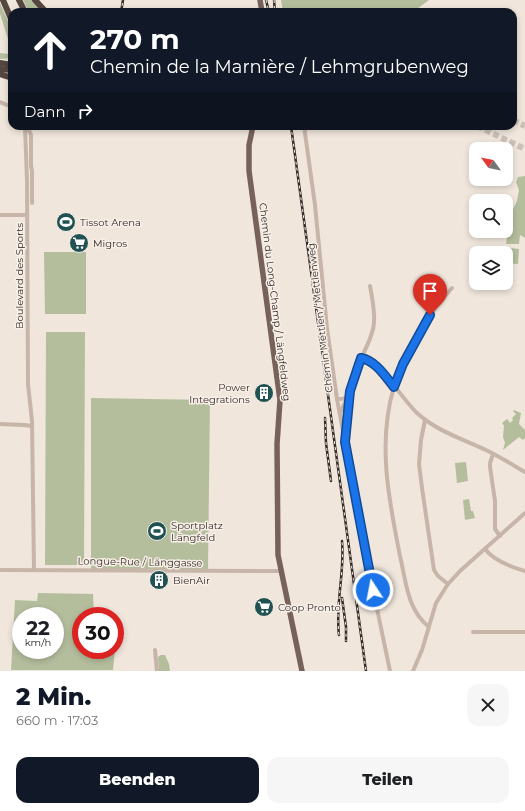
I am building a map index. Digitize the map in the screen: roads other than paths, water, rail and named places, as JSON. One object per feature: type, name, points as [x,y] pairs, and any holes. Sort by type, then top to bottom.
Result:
[{"type":"highway","points":[[3,0],[8,12]]},
{"type":"highway","points":[[35,0],[44,8]]},
{"type":"main road","name":"Chemin du Long-Champ / Längfeldweg","points":[[253,130],[249,143],[249,171],[280,400],[277,542],[281,571],[302,671]]},
{"type":"street","name":"Boulevard des Sports","points":[[26,130],[28,384],[32,426],[34,570]]},
{"type":"street","points":[[28,130],[30,135],[32,203]]},
{"type":"street","name":"Chemin Mettlen / Mettlenweg","points":[[305,130],[315,205],[327,328],[337,399],[370,576],[390,671]]},
{"type":"street","points":[[0,216],[27,215]]},
{"type":"street","points":[[340,413],[372,334],[374,312],[370,286]]},
{"type":"street","points":[[429,627],[422,622],[411,604],[388,485],[386,433],[394,387],[403,364],[427,320],[444,296],[452,288]]},
{"type":"street","points":[[361,358],[367,359],[378,368],[413,409],[425,420],[448,434],[493,454],[525,472]]},
{"type":"street","points":[[345,442],[350,391]]},
{"type":"street","points":[[337,399],[347,397]]},
{"type":"street","points":[[425,420],[419,464],[422,488],[434,570],[438,576],[448,584]]},
{"type":"street","points":[[0,424],[24,424],[32,426]]},
{"type":"street","points":[[493,454],[490,467],[495,501],[495,529],[500,536]]},
{"type":"street","points":[[413,671],[422,650],[436,603],[448,584],[525,513]]},
{"type":"street","points":[[485,549],[488,553],[508,566],[525,570]]},
{"type":"street","name":"Longue-Rue / Länggasse","points":[[0,570],[281,571]]},
{"type":"street","points":[[473,632],[525,632]]},
{"type":"street","points":[[155,650],[157,671]]},
{"type":"tunnel","points":[[517,122],[525,126]]},
{"type":"tunnel","points":[[485,130],[525,149]]},
{"type":"railway","points":[[122,8],[123,0]]},
{"type":"railway","points":[[266,0],[268,8]]},
{"type":"railway","points":[[274,0],[275,8]]},
{"type":"railway","points":[[292,130],[366,671]]},
{"type":"railway","points":[[325,418],[326,443],[331,481]]},
{"type":"railway","points":[[339,635],[338,611],[343,553],[342,541]]},
{"type":"railway","points":[[342,598],[346,627],[346,641]]},
{"type":"place","name":"Tissot Arena","points":[[66,222]]},
{"type":"place","name":"Migros","points":[[79,243]]},
{"type":"place","name":"Power Integrations","points":[[264,393]]},
{"type":"place","name":"Sportplatz Längfeld","points":[[157,531]]},
{"type":"place","name":"BienAir","points":[[159,580]]},
{"type":"place","name":"Coop Pronto","points":[[264,607]]}]
